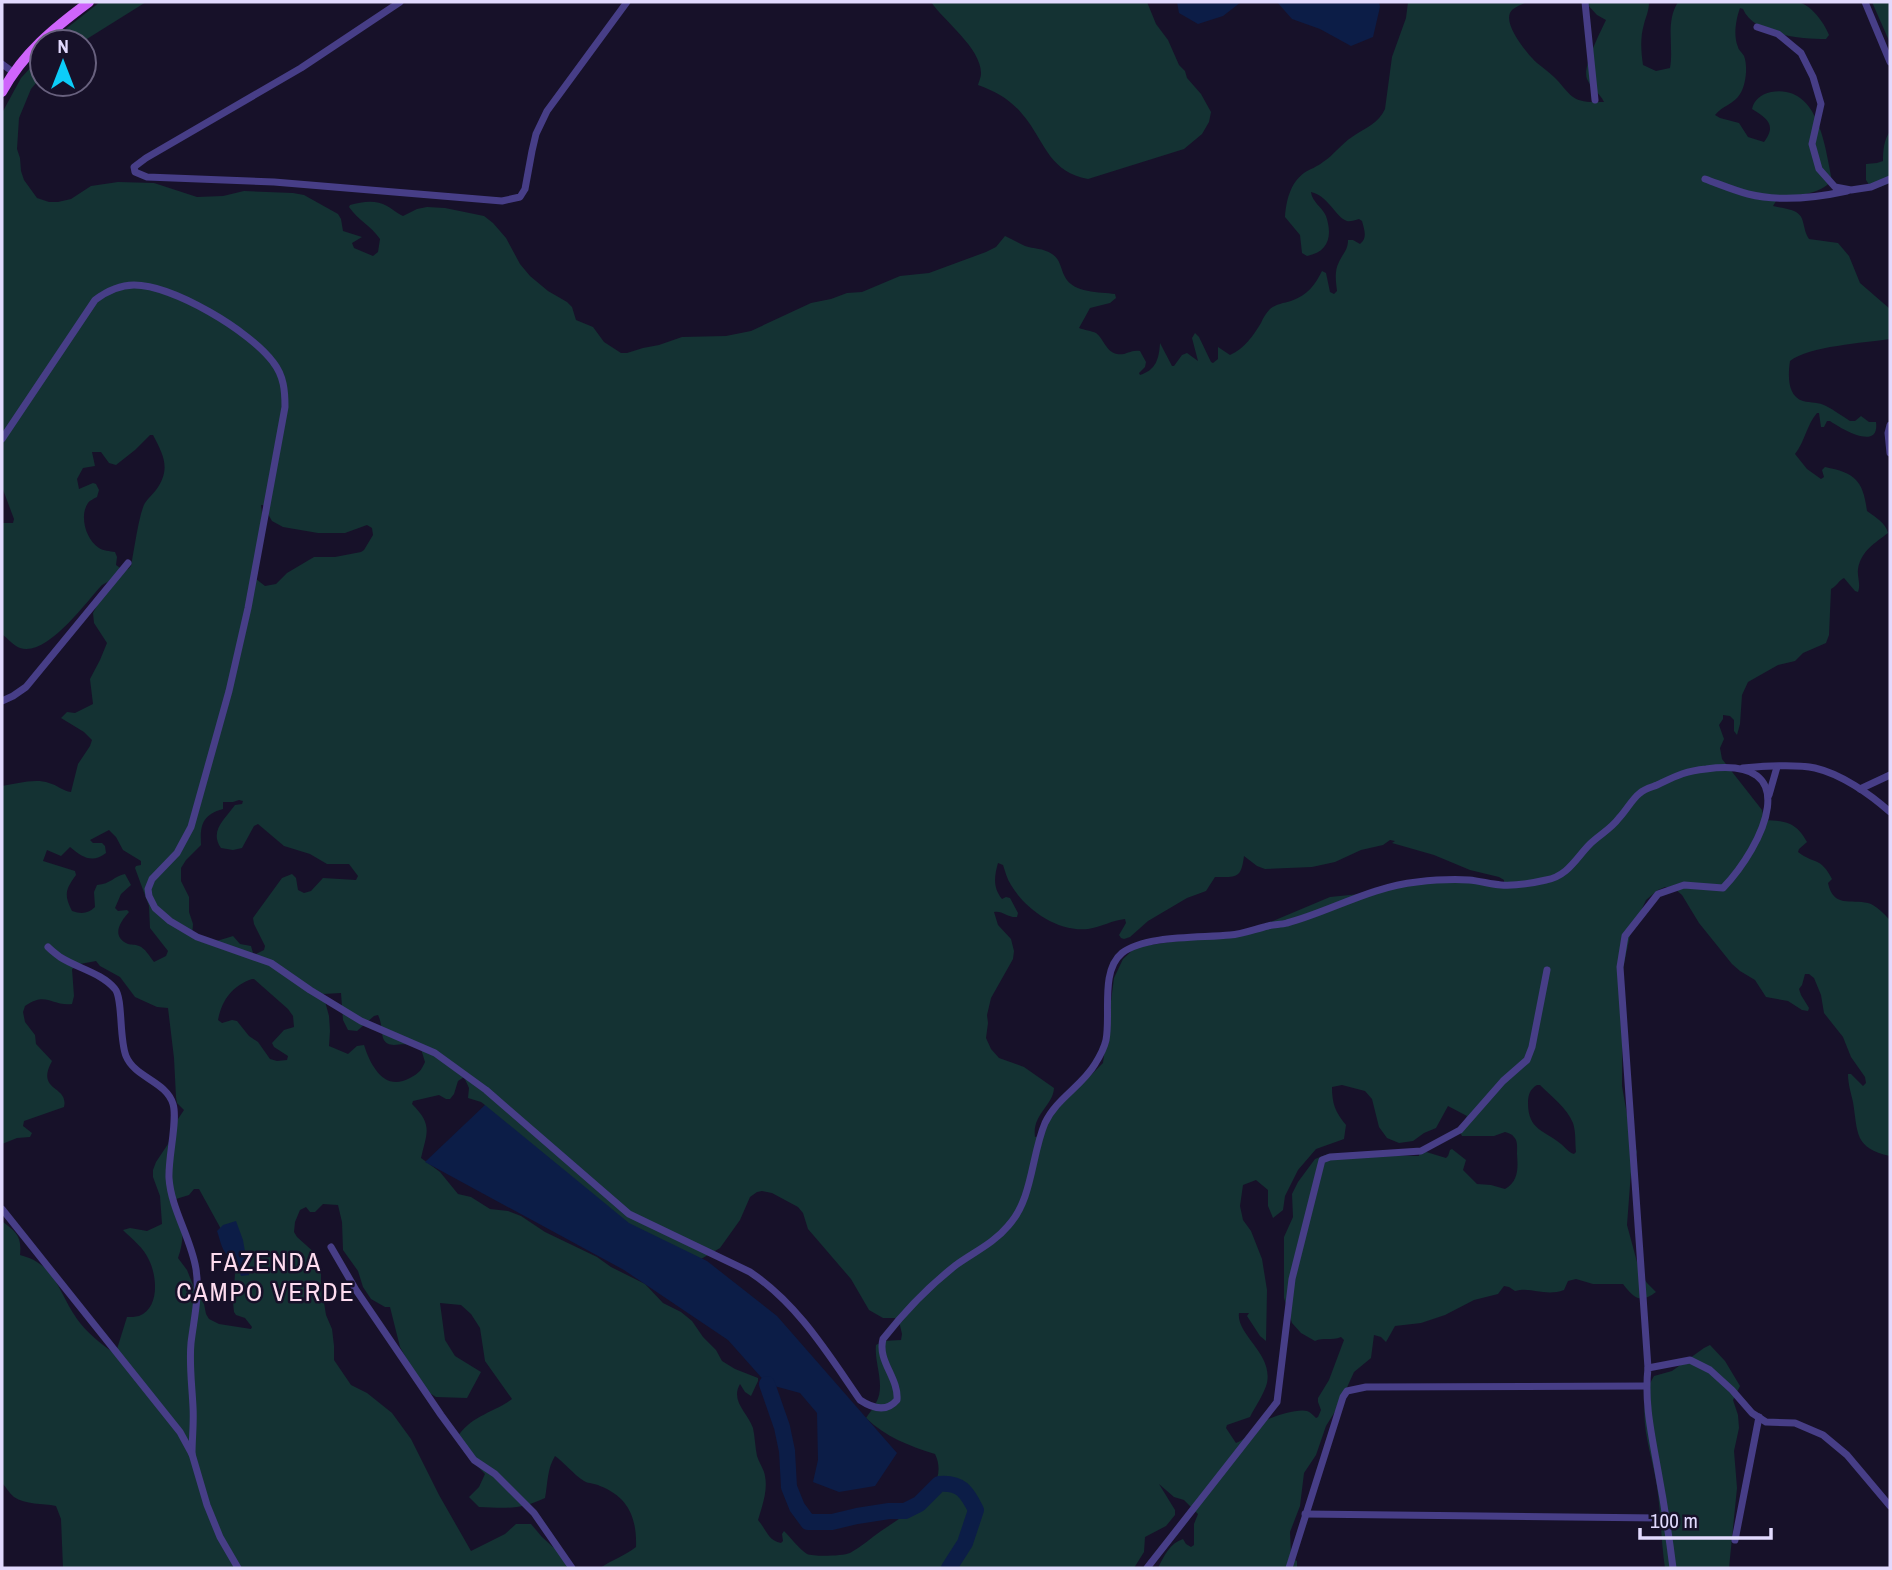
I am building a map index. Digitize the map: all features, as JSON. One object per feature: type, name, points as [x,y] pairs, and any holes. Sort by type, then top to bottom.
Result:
[{"type":"main road","points":[[2,92],[13,72],[34,46],[89,2]]},
{"type":"street","points":[[400,2],[301,68],[146,158],[134,167],[135,172],[147,177],[274,182],[513,200],[520,197],[525,189],[531,151],[547,111],[627,2]]},
{"type":"street","points":[[1585,2],[1595,100]]},
{"type":"street","points":[[1865,2],[1890,62]]},
{"type":"street","points":[[1757,27],[1778,34],[1801,53],[1813,77],[1821,104],[1812,144],[1819,169],[1835,187],[1851,190]]},
{"type":"street","points":[[2,64],[13,72]]},
{"type":"street","points":[[1705,179],[1749,194],[1791,199],[1871,187],[1890,179]]},
{"type":"street","points":[[2,439],[95,300],[107,291],[138,285],[159,288],[197,305],[239,331],[273,362],[285,387],[285,408],[248,608],[229,691],[191,827],[177,853],[152,879],[148,890],[155,908],[170,921],[197,937],[271,963],[361,1021],[435,1053],[486,1090],[629,1214],[750,1272],[768,1284],[810,1328],[860,1400],[871,1407],[888,1407],[897,1400],[895,1383],[882,1355],[883,1339],[926,1289],[995,1239],[1019,1210],[1046,1122],[1055,1107],[1093,1068],[1103,1050],[1111,970],[1123,953],[1134,947],[1161,940],[1232,935],[1286,924],[1356,897],[1402,884],[1470,880],[1503,885],[1550,880],[1569,870],[1590,844],[1616,822],[1640,793],[1684,771],[1764,766],[1817,768],[1872,796],[1890,812]]},
{"type":"street","points":[[1890,425],[1890,453]]},
{"type":"street","points":[[2,701],[26,687],[128,563]]},
{"type":"street","points":[[1673,1568],[1647,1407],[1648,1368],[1620,967],[1625,936],[1658,894],[1684,885],[1723,888],[1737,874],[1767,816],[1769,795],[1777,767]]},
{"type":"street","points":[[1743,768],[1755,774],[1769,795]]},
{"type":"street","points":[[1860,789],[1890,775]]},
{"type":"street","points":[[48,947],[60,957],[115,988],[119,994],[121,1036],[130,1064],[164,1089],[174,1105],[169,1181],[196,1269],[197,1308],[190,1371],[193,1407],[192,1454]]},
{"type":"street","points":[[1147,1568],[1277,1402],[1292,1279],[1322,1160],[1330,1157],[1421,1151],[1460,1130],[1503,1081],[1527,1060],[1547,970]]},
{"type":"street","points":[[2,1209],[180,1432],[192,1454],[220,1537],[238,1568]]},
{"type":"street","points":[[331,1247],[356,1290],[474,1460],[495,1474],[534,1513],[572,1568]]},
{"type":"street","points":[[1648,1368],[1690,1360],[1710,1370],[1752,1413],[1766,1422],[1795,1423],[1823,1435],[1847,1455],[1890,1506]]},
{"type":"street","points":[[1289,1568],[1347,1391],[1366,1387],[1646,1386]]},
{"type":"street","points":[[1735,1540],[1759,1417]]},
{"type":"street","points":[[1306,1514],[1659,1518]]},
{"type":"green space","points":[[100,2],[146,2],[98,32],[98,28],[67,28]]},
{"type":"green space","points":[[931,2],[1147,2],[1179,65],[1211,112],[1209,122],[1202,134],[1184,149],[1088,179],[1076,176],[1057,164],[1027,120],[1011,103],[978,85],[981,74],[975,55]]},
{"type":"green space","points":[[1408,2],[1527,2],[1510,13],[1510,25],[1518,40],[1533,59],[1557,79],[1570,95],[1580,100],[1604,102],[1586,74],[1592,50],[1606,20],[1585,2],[1649,2],[1641,44],[1643,65],[1656,71],[1670,68],[1671,26],[1678,2],[1798,2],[1816,15],[1829,35],[1826,39],[1816,39],[1779,34],[1757,25],[1740,8],[1736,22],[1736,38],[1745,60],[1745,81],[1737,97],[1715,115],[1739,123],[1748,137],[1764,142],[1770,126],[1766,119],[1752,109],[1753,106],[1764,94],[1787,92],[1800,98],[1817,121],[1832,180],[1820,189],[1783,198],[1773,206],[1799,214],[1809,239],[1838,243],[1849,256],[1860,283],[1890,309],[1890,339],[1823,349],[1790,361],[1791,390],[1798,398],[1823,405],[1850,421],[1861,416],[1869,422],[1876,422],[1876,431],[1866,437],[1830,421],[1821,427],[1817,413],[1795,454],[1807,469],[1821,479],[1824,477],[1822,470],[1825,467],[1844,472],[1856,480],[1863,492],[1867,511],[1883,523],[1888,533],[1862,557],[1858,569],[1858,592],[1844,578],[1831,589],[1829,635],[1826,643],[1803,653],[1795,661],[1778,665],[1748,682],[1742,695],[1737,735],[1734,731],[1734,720],[1723,715],[1719,725],[1724,739],[1720,748],[1722,759],[1762,810],[1764,820],[1790,824],[1803,835],[1807,842],[1798,852],[1824,867],[1832,879],[1828,883],[1834,896],[1843,901],[1871,904],[1890,920],[1890,1156],[1870,1149],[1857,1131],[1848,1074],[1863,1086],[1866,1083],[1865,1077],[1851,1057],[1843,1037],[1824,1013],[1814,978],[1805,974],[1799,989],[1808,1011],[1788,1001],[1766,997],[1755,980],[1732,964],[1699,923],[1682,895],[1675,889],[1665,887],[1646,900],[1630,935],[1623,969],[1622,1086],[1637,1152],[1631,1172],[1627,1225],[1640,1273],[1656,1292],[1646,1298],[1638,1298],[1623,1284],[1593,1284],[1576,1279],[1568,1281],[1564,1290],[1557,1292],[1515,1291],[1504,1286],[1498,1294],[1474,1300],[1445,1315],[1421,1323],[1395,1326],[1386,1342],[1374,1335],[1371,1358],[1354,1372],[1326,1426],[1316,1455],[1304,1473],[1300,1506],[1290,1532],[1291,1554],[1297,1561],[1297,1568],[1158,1568],[1168,1550],[1178,1541],[1183,1539],[1191,1547],[1194,1545],[1194,1524],[1198,1514],[1184,1500],[1174,1497],[1159,1484],[1175,1510],[1175,1515],[1166,1526],[1145,1537],[1144,1552],[1134,1568],[600,1568],[636,1547],[633,1518],[618,1496],[584,1481],[555,1456],[549,1471],[545,1498],[520,1506],[497,1508],[479,1507],[469,1497],[479,1487],[485,1474],[464,1452],[456,1439],[475,1420],[512,1399],[485,1361],[480,1328],[461,1305],[440,1303],[445,1340],[455,1356],[481,1372],[467,1398],[436,1397],[423,1389],[400,1347],[390,1307],[371,1299],[363,1287],[358,1271],[343,1250],[338,1205],[323,1204],[315,1212],[310,1212],[306,1207],[300,1210],[294,1232],[316,1254],[321,1267],[321,1284],[326,1315],[332,1329],[334,1360],[351,1385],[367,1393],[392,1413],[411,1439],[471,1551],[505,1534],[516,1524],[531,1524],[565,1558],[567,1568],[63,1568],[61,1519],[56,1506],[18,1500],[2,1483],[2,1221],[17,1235],[20,1255],[32,1259],[49,1272],[81,1324],[114,1353],[127,1317],[146,1312],[154,1299],[155,1291],[154,1274],[147,1256],[123,1230],[130,1228],[147,1231],[162,1224],[160,1196],[153,1170],[184,1110],[177,1103],[176,1097],[168,1008],[157,1007],[135,997],[120,977],[96,961],[80,964],[72,969],[72,1004],[44,999],[25,1006],[25,1022],[35,1035],[36,1044],[52,1061],[47,1078],[62,1095],[64,1107],[24,1121],[23,1126],[32,1133],[30,1137],[17,1138],[2,1144],[2,786],[38,781],[71,792],[78,764],[92,740],[61,718],[67,712],[75,713],[93,704],[90,679],[107,643],[94,623],[93,613],[111,580],[102,585],[54,637],[42,644],[31,649],[20,648],[2,634],[2,523],[13,523],[14,519],[2,487],[2,113],[21,78],[28,70],[28,96],[19,118],[17,149],[21,171],[37,198],[49,202],[71,199],[91,186],[118,182],[154,183],[197,197],[223,196],[244,191],[293,193],[304,195],[338,214],[343,231],[362,237],[352,243],[354,248],[373,256],[378,252],[380,239],[353,212],[350,205],[378,202],[403,216],[427,207],[484,216],[506,238],[530,276],[567,302],[572,307],[576,320],[593,327],[604,342],[621,353],[682,337],[726,336],[751,331],[811,303],[847,293],[862,292],[900,276],[929,273],[986,252],[996,247],[1005,236],[1055,256],[1065,277],[1074,286],[1087,291],[1115,294],[1116,298],[1110,303],[1090,308],[1079,328],[1096,333],[1113,353],[1140,351],[1146,362],[1140,375],[1156,363],[1160,343],[1172,366],[1187,353],[1198,361],[1192,338],[1195,333],[1211,362],[1218,359],[1218,347],[1230,355],[1252,337],[1270,309],[1306,293],[1322,271],[1326,273],[1330,292],[1334,294],[1337,291],[1337,265],[1348,240],[1360,244],[1364,239],[1362,221],[1343,219],[1323,198],[1311,192],[1326,216],[1329,237],[1320,251],[1307,256],[1302,253],[1300,235],[1285,217],[1288,199],[1299,177],[1327,159],[1382,114],[1392,57],[1406,18]],"holes":[[[153,435],[165,469],[161,482],[143,508],[131,566],[123,570],[116,565],[115,552],[99,548],[87,534],[85,508],[97,497],[99,490],[93,483],[79,489],[77,479],[83,468],[95,466],[92,452],[101,452],[109,463],[116,465]],[[261,505],[272,521],[283,527],[318,533],[345,533],[367,525],[372,528],[373,535],[361,552],[335,557],[314,557],[287,573],[276,584],[265,586],[256,579]],[[243,801],[242,804],[235,805],[220,825],[217,836],[221,848],[242,848],[254,826],[258,824],[284,846],[310,854],[327,864],[349,864],[358,876],[356,880],[323,878],[311,891],[304,893],[298,890],[296,878],[292,874],[282,878],[253,918],[265,946],[264,950],[256,954],[251,946],[240,944],[233,936],[206,942],[192,937],[189,897],[181,881],[181,868],[201,845],[204,822],[211,814],[223,809],[223,802]],[[109,830],[123,850],[141,861],[141,865],[135,868],[149,906],[150,928],[168,951],[166,956],[154,962],[141,947],[128,944],[119,937],[120,924],[129,912],[115,908],[121,894],[131,885],[125,874],[97,885],[94,892],[95,907],[87,912],[72,911],[67,897],[68,889],[76,875],[75,871],[43,861],[47,850],[61,856],[70,847],[92,859],[106,853],[102,843],[93,843],[90,840]],[[1390,840],[1395,841],[1392,843],[1434,855],[1470,870],[1499,877],[1504,880],[1504,884],[1427,879],[1360,894],[1330,897],[1246,931],[1136,947],[1123,959],[1114,978],[1103,1063],[1048,1120],[1040,1136],[1035,1137],[1039,1116],[1050,1100],[1054,1088],[1024,1067],[999,1058],[986,1038],[991,998],[1013,959],[1014,951],[1011,939],[998,925],[994,912],[1014,917],[1017,917],[1018,913],[1010,898],[1002,899],[997,891],[995,878],[998,863],[1003,865],[1017,894],[1044,918],[1077,929],[1093,928],[1125,919],[1126,923],[1119,935],[1124,939],[1187,898],[1206,891],[1215,877],[1237,875],[1244,856],[1265,869],[1312,867],[1335,862],[1361,850],[1383,845]],[[254,979],[293,1016],[294,1027],[284,1030],[272,1043],[288,1056],[287,1060],[270,1059],[237,1021],[222,1023],[218,1020],[225,1000],[245,982]],[[341,993],[343,1020],[348,1030],[357,1031],[378,1015],[385,1042],[421,1049],[425,1062],[419,1072],[401,1082],[386,1080],[375,1069],[364,1045],[357,1046],[348,1054],[329,1046],[329,1016],[323,994]],[[464,1077],[469,1088],[468,1098],[485,1105],[483,1121],[680,1263],[701,1259],[720,1248],[740,1220],[750,1197],[757,1192],[772,1193],[798,1207],[808,1229],[851,1279],[869,1310],[883,1318],[895,1318],[899,1321],[901,1340],[883,1341],[876,1345],[880,1389],[875,1405],[866,1418],[898,1440],[935,1454],[939,1467],[937,1479],[923,1500],[850,1553],[829,1556],[807,1554],[784,1531],[781,1543],[773,1540],[758,1520],[765,1493],[765,1476],[757,1456],[751,1422],[737,1396],[740,1384],[751,1396],[758,1378],[722,1361],[692,1321],[663,1303],[645,1284],[545,1232],[521,1216],[490,1209],[471,1197],[458,1194],[440,1172],[421,1158],[427,1129],[419,1111],[412,1104],[413,1101],[439,1095],[450,1099],[458,1081]],[[1342,1085],[1365,1091],[1372,1099],[1379,1127],[1387,1138],[1399,1143],[1413,1141],[1436,1128],[1448,1106],[1467,1116],[1459,1130],[1462,1136],[1494,1136],[1505,1132],[1510,1134],[1517,1145],[1517,1173],[1513,1182],[1505,1189],[1477,1184],[1463,1170],[1466,1160],[1452,1149],[1446,1158],[1423,1151],[1419,1152],[1419,1156],[1328,1154],[1315,1159],[1292,1194],[1293,1217],[1284,1237],[1284,1298],[1292,1323],[1301,1333],[1315,1341],[1341,1337],[1344,1340],[1329,1380],[1318,1398],[1321,1410],[1318,1417],[1303,1410],[1278,1416],[1263,1422],[1236,1443],[1226,1428],[1227,1425],[1250,1417],[1267,1383],[1265,1362],[1243,1329],[1239,1313],[1249,1313],[1247,1316],[1266,1341],[1267,1290],[1262,1259],[1251,1231],[1243,1220],[1240,1206],[1243,1185],[1256,1180],[1268,1190],[1268,1206],[1273,1218],[1283,1210],[1285,1196],[1298,1170],[1316,1149],[1344,1139],[1346,1125],[1335,1107],[1332,1087]],[[1537,1085],[1558,1102],[1573,1123],[1574,1154],[1538,1128],[1531,1119],[1529,1095]],[[194,1189],[199,1189],[221,1229],[235,1274],[234,1312],[245,1318],[251,1329],[219,1324],[209,1319],[187,1270],[178,1258],[182,1228],[176,1199],[189,1195]]]},
{"type":"green space","points":[[1872,2],[1890,2],[1890,43]]},
{"type":"green space","points":[[1890,131],[1890,183],[1880,187],[1870,186],[1866,180],[1866,164],[1883,161],[1884,145]]},
{"type":"green space","points":[[1710,1345],[1725,1361],[1740,1386],[1733,1400],[1739,1428],[1734,1451],[1737,1488],[1729,1568],[1665,1568],[1657,1487],[1644,1417],[1645,1403],[1654,1376],[1672,1371]]},
{"type":"water","points":[[1177,2],[1241,2],[1223,16],[1198,24],[1179,13]]},
{"type":"water","points":[[1277,2],[1379,2],[1380,7],[1373,37],[1351,46],[1320,29],[1292,19]]},
{"type":"water","points":[[485,1105],[629,1223],[707,1261],[777,1316],[897,1453],[875,1486],[839,1492],[813,1482],[818,1460],[817,1413],[800,1393],[767,1384],[728,1340],[624,1270],[425,1162]]},
{"type":"water","points":[[236,1221],[243,1240],[249,1275],[241,1276],[237,1266],[223,1249],[217,1231],[223,1225]]},
{"type":"waterway","points":[[767,1384],[782,1427],[787,1451],[789,1487],[797,1507],[808,1522],[832,1522],[889,1511],[905,1511],[919,1504],[939,1484],[953,1485],[966,1493],[976,1510],[965,1543],[949,1568]]},
{"type":"district","name":"FAZENDA CAMPO VERDE","points":[[266,1276]]}]
